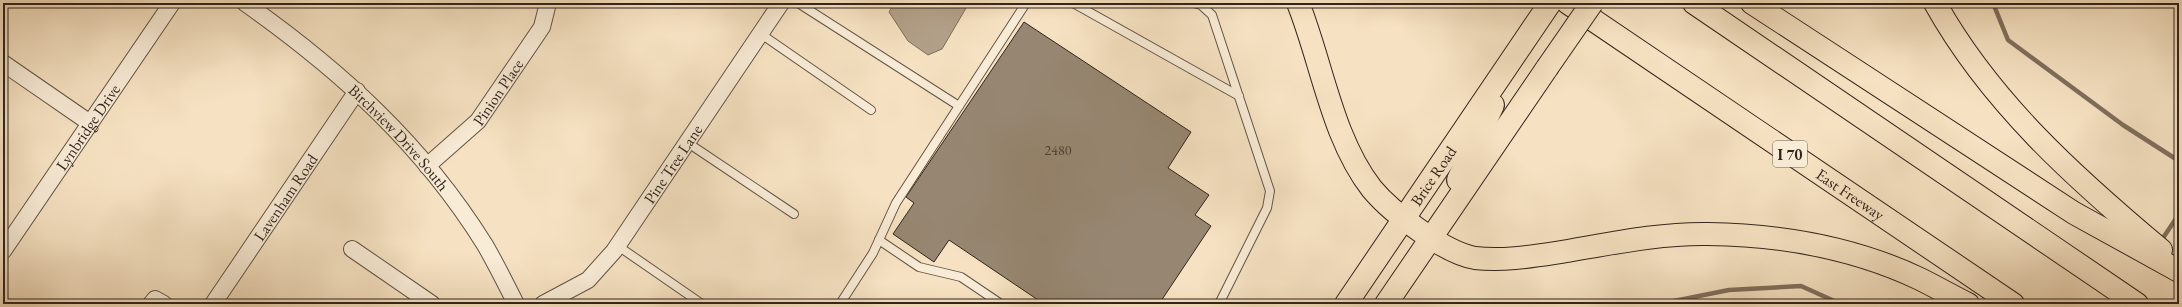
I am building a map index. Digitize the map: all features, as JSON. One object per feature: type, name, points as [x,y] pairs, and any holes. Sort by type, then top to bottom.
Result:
[{"type":"main road","points":[[1298,3],[1345,142],[1372,188],[1403,219],[1455,252],[1475,258],[1501,258],[1533,256],[1678,234],[1754,236],[1802,243],[1873,261],[1919,278],[1968,304]]},
{"type":"main road","name":"Brice Road","points":[[1346,304],[1550,3]]},
{"type":"main road","name":"East Freeway","points":[[1568,3],[2013,304]]},
{"type":"main road","name":"Brice Road","points":[[1386,304],[1592,3]]},
{"type":"main road","points":[[1694,3],[2137,304]]},
{"type":"main road","points":[[1752,3],[2074,213],[2159,254]]},
{"type":"main road","points":[[1935,3],[1951,32],[2002,100],[2058,159],[2179,271]]},
{"type":"main road","name":"Brice Road","points":[[1432,237],[1519,48]]},
{"type":"street","name":"Lynbridge Drive","points":[[3,251],[172,3]]},
{"type":"street","name":"Birchview Drive South","points":[[245,3],[336,72],[358,91],[402,134],[442,184],[486,246],[516,304]]},
{"type":"street","name":"Pinion Place","points":[[427,166],[478,121],[542,27],[548,3]]},
{"type":"street","name":"Pine Tree Lane","points":[[543,304],[588,280],[601,268],[618,246],[688,143],[781,3]]},
{"type":"street","points":[[3,63],[90,123]]},
{"type":"street","name":"Lavenham Road","points":[[213,304],[358,91]]},
{"type":"street","points":[[352,249],[432,304]]},
{"type":"street","points":[[151,304],[155,299],[164,304]]},
{"type":"lane","points":[[798,3],[959,106]]},
{"type":"lane","points":[[840,304],[873,253],[896,203],[1026,3]]},
{"type":"lane","points":[[1073,3],[1239,96]]},
{"type":"lane","points":[[1194,3],[1201,5],[1212,15],[1270,191],[1267,208],[1220,304]]},
{"type":"lane","points":[[761,34],[871,110]]},
{"type":"lane","points":[[688,143],[794,214]]},
{"type":"lane","points":[[879,240],[919,267],[961,277],[1001,304]]},
{"type":"lane","points":[[618,246],[702,304]]},
{"type":"shaded area","points":[[894,3],[969,3],[942,49],[928,55],[908,41],[889,12]]},
{"type":"building","points":[[1024,22],[1191,132],[1168,168],[1209,195],[1195,215],[1211,226],[1159,304],[1044,304],[949,240],[934,262],[893,234],[914,203],[906,197]]},
{"type":"waterway","points":[[1993,3],[2008,40],[2123,125],[2179,161]]},
{"type":"waterway","points":[[2161,241],[2179,214]]},
{"type":"waterway","points":[[1659,304],[1729,290],[1801,286],[1841,304]]},
{"type":"waterway","points":[[1872,304],[1890,301],[1893,304]]}]
